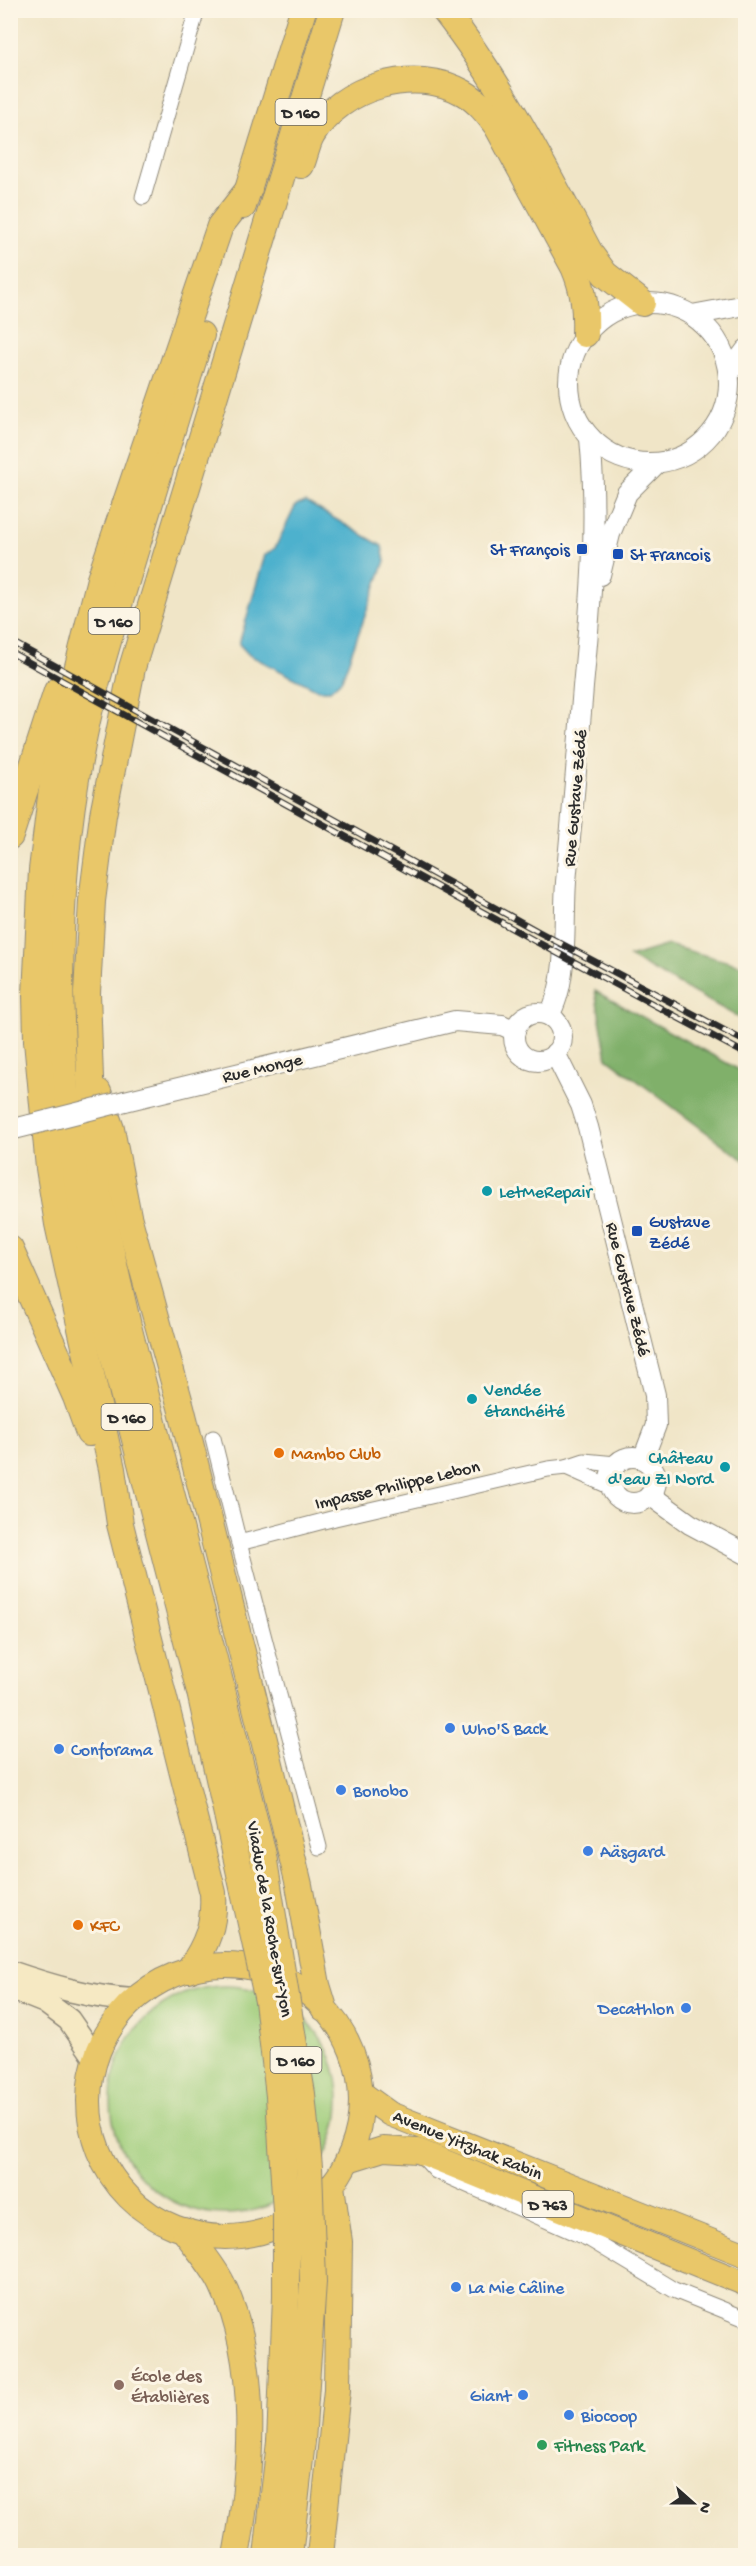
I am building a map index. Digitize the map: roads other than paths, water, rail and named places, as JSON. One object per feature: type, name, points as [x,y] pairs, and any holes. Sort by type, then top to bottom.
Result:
[{"type":"highway","name":"D 160","points":[[210,1689],[129,1425],[88,1257],[77,1199],[63,1067],[60,1015],[62,913],[71,810],[84,734],[102,661],[303,10]]},
{"type":"highway","name":"D 160","points":[[210,1689],[98,1195],[92,1136],[87,993],[92,901],[103,815],[132,668],[332,10]]},
{"type":"highway","points":[[444,10],[481,60],[514,114],[591,255],[604,274],[642,303]]},
{"type":"highway","points":[[271,213],[294,185],[312,134],[331,113],[355,95],[384,83],[412,79],[440,84],[464,93],[484,108],[497,126],[574,267],[582,287],[586,307],[585,334]]},
{"type":"highway","points":[[120,1524],[112,1469],[58,1224],[49,1168],[37,1041],[36,995],[40,914],[51,796],[66,718],[100,579],[220,226],[249,189]]},
{"type":"highway","points":[[10,836],[84,608],[100,579]]},
{"type":"highway","points":[[89,1066],[111,1129],[128,1216],[181,1407],[299,1885],[317,1985],[324,2008]]},
{"type":"highway","points":[[10,1249],[76,1396],[120,1524],[213,1893],[215,1914],[208,1939],[189,1970]]},
{"type":"highway","name":"Viaduc de la Roche-sur-Yon","points":[[210,1689],[268,2001],[277,2084],[286,2211],[286,2296],[291,2442]]},
{"type":"highway","points":[[320,2556],[337,2390],[339,2242],[331,2186]]},
{"type":"highway","points":[[185,2231],[222,2284],[235,2316],[242,2348],[248,2404],[248,2467],[236,2556]]},
{"type":"highway","name":"D 160","points":[[267,2556],[291,2442]]},
{"type":"highway","name":"D 160","points":[[289,2556],[291,2442]]},
{"type":"main road","points":[[218,1965],[248,1967],[285,1979],[302,1989],[324,2008],[349,2044],[357,2068],[361,2093],[358,2127],[348,2160],[331,2186],[308,2209],[280,2226],[249,2235],[217,2237],[185,2231],[165,2223],[138,2205],[116,2182],[104,2164],[96,2144],[90,2112],[91,2080],[105,2037],[134,2000],[160,1982],[189,1970],[218,1965]]},
{"type":"main road","points":[[10,1972],[78,1993],[106,1999],[134,2000]]},
{"type":"main road","points":[[10,1988],[45,2002],[69,2020],[96,2059]]},
{"type":"main road","name":"Avenue Yitzhak Rabin","points":[[361,2093],[390,2114],[746,2255]]},
{"type":"main road","name":"Avenue Yitzhak Rabin","points":[[348,2160],[383,2149],[418,2151],[746,2284]]},
{"type":"street","points":[[143,197],[197,10]]},
{"type":"street","points":[[642,303],[668,305],[692,315],[710,330],[723,351],[729,373],[726,404],[714,430],[701,445],[685,455],[657,463],[633,462],[617,456],[590,438],[579,422],[572,404],[569,380],[573,356],[585,334],[601,318],[621,308],[642,303]]},
{"type":"street","points":[[692,315],[746,304]]},
{"type":"street","points":[[729,373],[746,350]]},
{"type":"street","name":"Rue Gustave Zédé","points":[[549,1015],[556,1004],[561,978],[565,897],[590,615],[594,485],[590,438]]},
{"type":"street","name":"Rue Gustave Zédé","points":[[590,615],[610,534],[627,493],[657,463]]},
{"type":"street","points":[[528,1014],[549,1015],[555,1020],[562,1033],[560,1047],[555,1053],[542,1060],[526,1058],[516,1046],[514,1031],[517,1024],[528,1014]]},
{"type":"street","name":"Rue Monge","points":[[10,1130],[455,1021],[502,1025],[514,1031]]},
{"type":"street","name":"Rue Gustave Zédé","points":[[555,1053],[581,1105],[588,1126],[656,1395],[656,1425],[643,1459]]},
{"type":"street","points":[[213,1438],[238,1543],[319,1847]]},
{"type":"street","points":[[632,1456],[643,1459],[654,1472],[654,1488],[650,1495],[638,1502],[625,1501],[614,1493],[610,1474],[616,1464],[632,1456]]},
{"type":"street","name":"Impasse Philippe Lebon","points":[[238,1543],[335,1518],[548,1469],[566,1467],[584,1461],[616,1464]]},
{"type":"street","points":[[566,1467],[611,1487]]},
{"type":"street","points":[[650,1495],[690,1524],[746,1554]]},
{"type":"street","points":[[418,2151],[436,2171],[591,2240],[674,2290],[746,2319]]},
{"type":"water","points":[[306,502],[382,546],[385,561],[342,679],[330,690],[318,690],[249,655],[239,644],[265,555],[275,548],[296,505]]},
{"type":"railway","points":[[10,641],[539,932],[746,1042]]},
{"type":"railway","points":[[10,652],[535,941],[746,1054]]},
{"type":"place","name":"St François","points":[[582,549]]},
{"type":"place","name":"St Francois","points":[[618,554]]},
{"type":"place","name":"LetMeRepair","points":[[487,1191]]},
{"type":"place","name":"Gustave Zédé","points":[[637,1231]]},
{"type":"place","name":"Vendée étanchéité","points":[[472,1399]]},
{"type":"place","name":"Mambo Club","points":[[279,1453]]},
{"type":"place","name":"Château d'eau ZI Nord","points":[[725,1467]]},
{"type":"place","name":"Who'S Back","points":[[450,1728]]},
{"type":"place","name":"Conforama","points":[[59,1749]]},
{"type":"place","name":"Bonobo","points":[[341,1790]]},
{"type":"place","name":"Aäsgard","points":[[588,1851]]},
{"type":"place","name":"KFC","points":[[78,1925]]},
{"type":"place","name":"Decathlon","points":[[686,2008]]},
{"type":"place","name":"La Mie Câline","points":[[456,2287]]},
{"type":"place","name":"École des Établières","points":[[119,2385]]},
{"type":"place","name":"Giant","points":[[523,2395]]},
{"type":"place","name":"Biocoop","points":[[569,2415]]},
{"type":"place","name":"Fitness Park","points":[[542,2445]]}]
